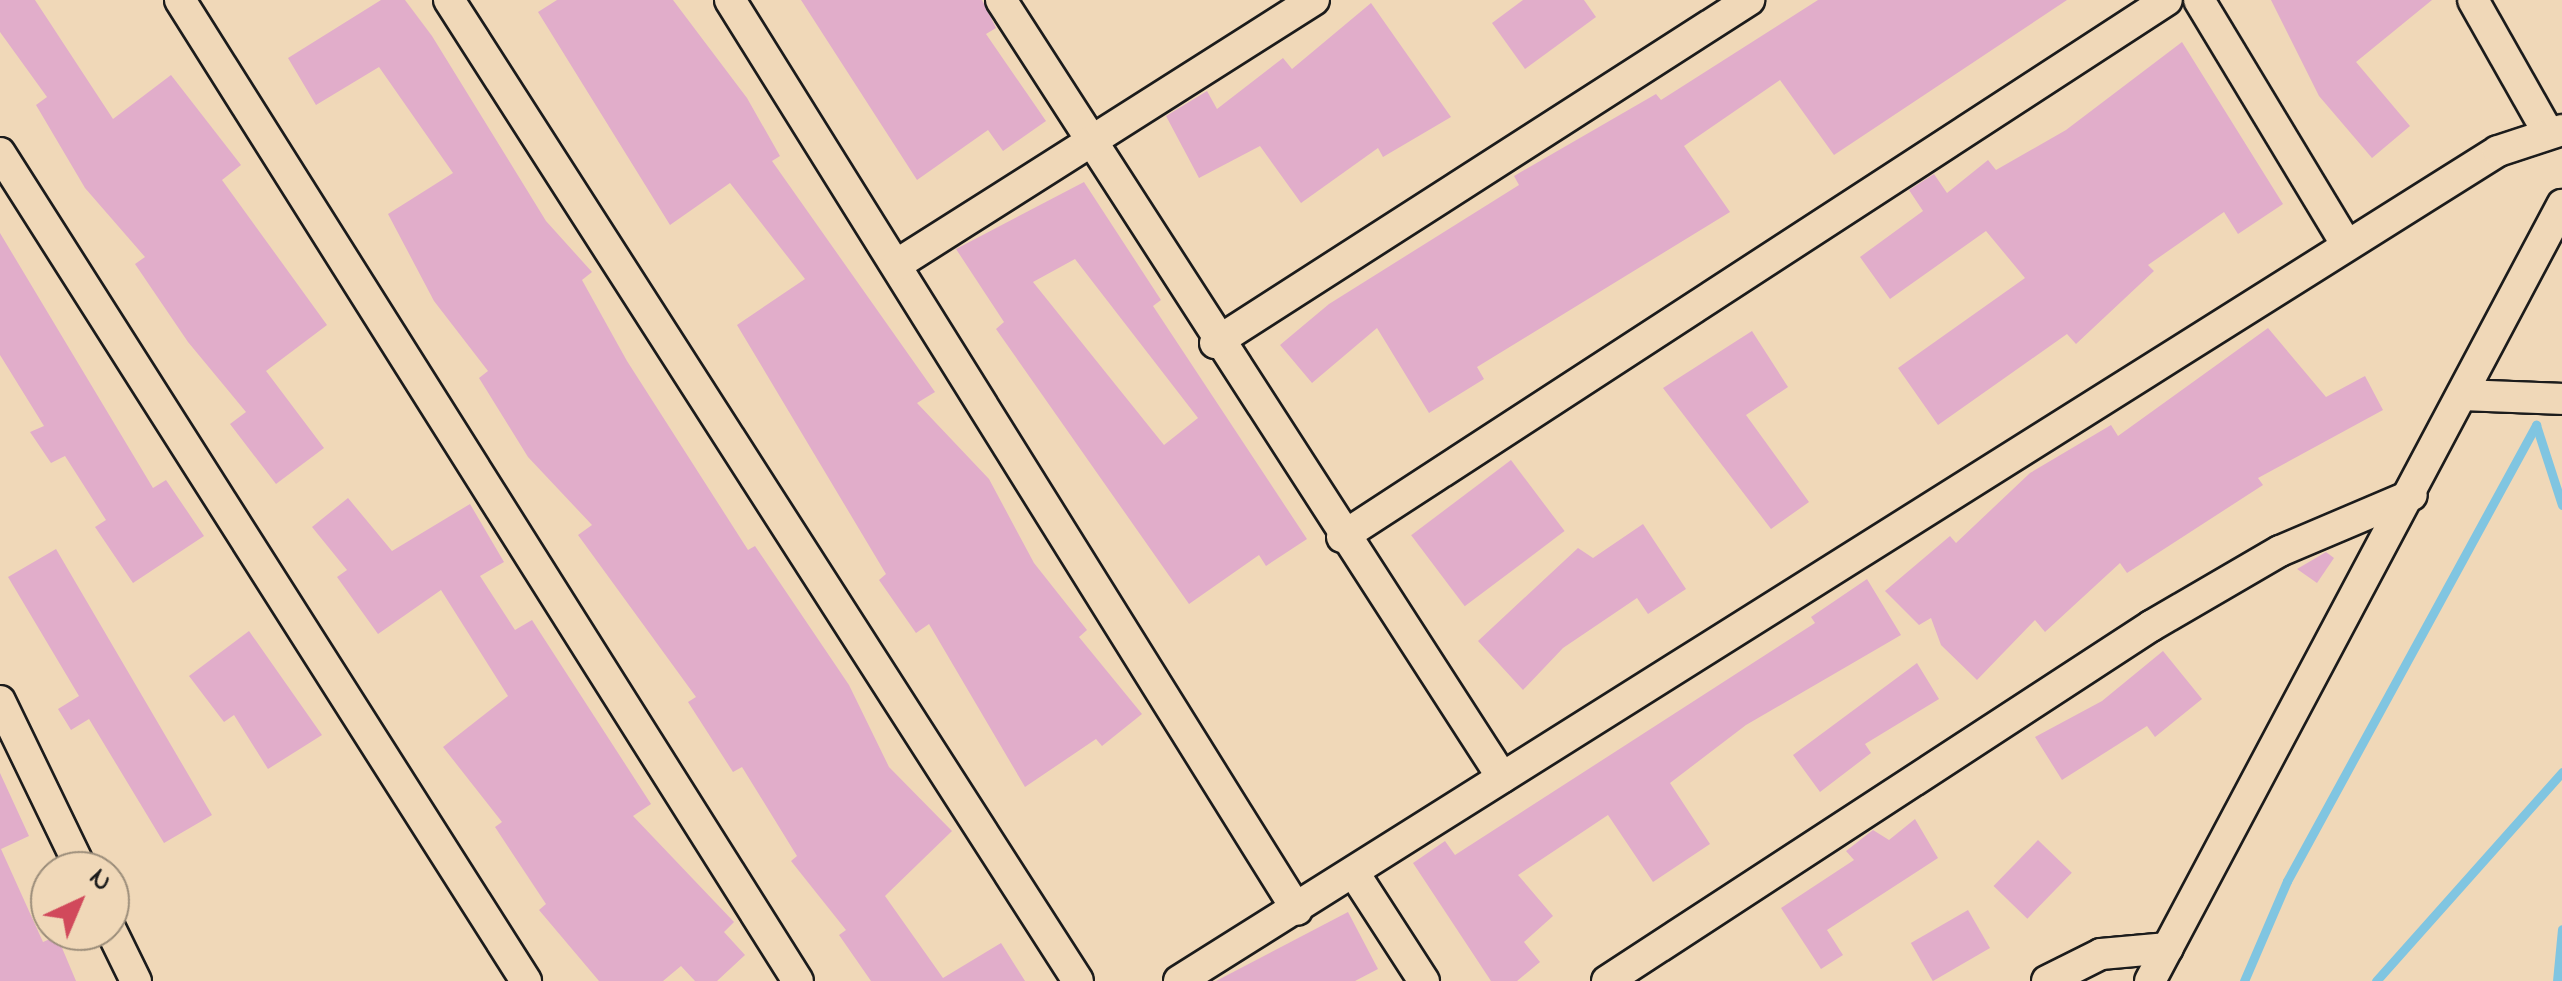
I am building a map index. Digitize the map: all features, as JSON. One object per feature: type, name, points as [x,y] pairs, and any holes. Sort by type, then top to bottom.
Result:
[{"type":"street","points":[[180,0],[798,981]]},
{"type":"street","points":[[449,0],[1078,981]]},
{"type":"street","points":[[730,0],[1297,910]]},
{"type":"street","points":[[1002,0],[1215,343],[1502,777]]},
{"type":"street","points":[[896,265],[1092,146],[1314,0]]},
{"type":"street","points":[[1215,343],[1749,0]]},
{"type":"street","points":[[1342,536],[2166,0]]},
{"type":"street","points":[[2199,0],[2347,245]]},
{"type":"street","points":[[1179,981],[2498,150],[2555,131],[2472,0]]},
{"type":"street","points":[[0,153],[526,981]]},
{"type":"street","points":[[2150,981],[2412,494],[2562,205]]},
{"type":"street","points":[[2464,395],[2562,399]]},
{"type":"street","points":[[1608,981],[2151,626],[2280,551],[2412,494]]},
{"type":"street","points":[[0,700],[72,851]]},
{"type":"street","points":[[1354,873],[1424,981]]},
{"type":"street","points":[[2047,981],[2101,954],[2168,948]]},
{"type":"street","points":[[121,951],[136,981]]},
{"type":"building","points":[[0,0],[35,0],[113,119],[171,75],[241,165],[222,180],[327,325],[266,371],[324,448],[276,484],[230,424],[246,412],[188,342],[135,264],[145,257],[85,188],[36,105],[47,97],[0,32]]},
{"type":"building","points":[[381,0],[405,0],[432,36],[546,221],[592,272],[582,280],[627,361],[748,550],[755,546],[849,685],[889,767],[952,831],[885,896],[943,978],[1001,943],[1025,981],[871,981],[839,935],[846,930],[791,861],[797,856],[742,767],[733,772],[688,702],[696,697],[578,535],[592,525],[528,457],[479,378],[488,371],[434,301],[388,214],[453,173],[379,67],[316,105],[288,58]]},
{"type":"building","points":[[557,0],[673,0],[747,98],[780,156],[772,161],[935,392],[917,403],[989,479],[1034,563],[1087,630],[1079,637],[1142,714],[1102,746],[1096,739],[1025,787],[929,624],[916,633],[879,580],[886,574],[737,325],[805,279],[730,183],[670,225],[538,12]]},
{"type":"building","points":[[801,0],[982,0],[996,28],[986,34],[1046,121],[1003,151],[988,130],[917,180]]},
{"type":"building","points":[[1523,0],[1584,0],[1596,17],[1525,69],[1492,23]]},
{"type":"building","points":[[1818,0],[2067,0],[1834,155],[1780,80],[1684,146],[1730,212],[1477,367],[1484,379],[1429,413],[1377,328],[1312,383],[1280,345],[1329,304],[1519,185],[1514,176],[1656,94],[1661,100]]},
{"type":"building","points":[[2271,0],[2432,0],[2356,62],[2410,126],[2372,158],[2319,96]]},
{"type":"building","points":[[1371,3],[1451,117],[1383,157],[1378,148],[1301,203],[1260,146],[1199,178],[1166,116],[1207,91],[1217,109],[1283,58],[1292,69]]},
{"type":"building","points":[[2182,42],[2283,204],[2238,234],[2224,212],[2148,265],[2154,271],[2076,344],[2067,334],[1938,425],[1898,368],[2025,278],[1986,231],[1890,299],[1860,257],[1923,211],[1909,190],[1934,174],[1947,193],[1988,160],[1996,170],[2066,130]]},
{"type":"building","points":[[1084,182],[1161,300],[1153,306],[1307,539],[1266,566],[1259,555],[1189,604],[996,329],[1004,322],[956,249]],"holes":[[[1075,259],[1198,418],[1164,445],[1033,282]]]},
{"type":"building","points":[[0,233],[153,488],[166,480],[204,536],[133,583],[95,527],[106,520],[65,456],[51,463],[30,432],[44,426],[0,355]]},
{"type":"building","points":[[2268,328],[2326,397],[2365,376],[2383,410],[2258,478],[2263,485],[2127,573],[2120,563],[2045,632],[2035,620],[1977,680],[1941,645],[1931,618],[1919,625],[1885,591],[1950,536],[1956,543],[2030,473],[2111,425],[2118,436]]},
{"type":"building","points":[[1752,331],[1788,387],[1746,415],[1809,502],[1771,529],[1663,388]]},
{"type":"building","points":[[1511,460],[1565,531],[1465,606],[1411,535]]},
{"type":"building","points":[[348,498],[392,551],[470,504],[504,562],[480,576],[515,630],[532,620],[651,804],[633,816],[734,922],[724,932],[745,955],[717,981],[695,981],[681,966],[663,981],[599,981],[539,910],[546,904],[495,827],[502,822],[443,747],[508,696],[441,590],[378,634],[337,577],[347,570],[312,527]]},
{"type":"building","points":[[1643,524],[1686,589],[1648,614],[1637,598],[1563,648],[1523,690],[1478,641],[1578,548],[1593,558]]},
{"type":"building","points":[[56,549],[212,815],[164,843],[89,719],[71,730],[58,709],[79,696],[8,577]]},
{"type":"building","points":[[2326,552],[2334,558],[2317,583],[2297,569]]},
{"type":"building","points":[[1867,579],[1901,635],[1746,725],[1670,783],[1710,844],[1653,882],[1608,815],[1518,875],[1553,916],[1524,942],[1540,962],[1517,981],[1491,981],[1413,863],[1445,841],[1455,855],[1815,623],[1811,617]]},
{"type":"building","points":[[249,631],[322,735],[268,769],[234,715],[224,722],[189,676]]},
{"type":"building","points":[[2163,651],[2202,699],[2155,737],[2147,726],[2062,780],[2035,737],[2102,701]]},
{"type":"building","points":[[1917,663],[1939,699],[1865,744],[1871,753],[1820,792],[1793,755]]},
{"type":"building","points":[[0,773],[29,836],[1,849],[30,913],[30,951],[63,951],[76,981],[0,981]]},
{"type":"building","points":[[1915,819],[1938,858],[1827,930],[1843,955],[1821,969],[1781,908],[1854,860],[1846,851],[1873,830],[1889,840]]},
{"type":"building","points":[[2038,840],[2072,873],[2027,919],[1994,886]]},
{"type":"building","points":[[1968,910],[1990,948],[1933,981],[1911,943]]},
{"type":"building","points":[[1348,912],[1378,969],[1355,981],[1216,981]]},
{"type":"waterway","points":[[2536,425],[2562,505]]},
{"type":"waterway","points":[[2244,981],[2287,881],[2536,425]]},
{"type":"waterway","points":[[2376,981],[2562,772]]},
{"type":"waterway","points":[[2557,981],[2562,929]]}]
